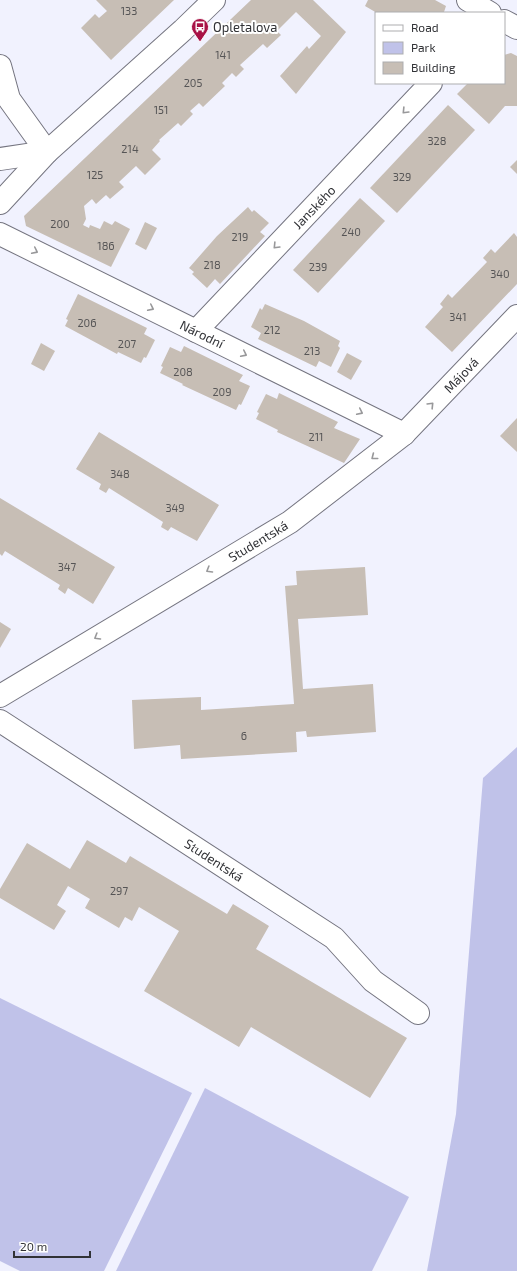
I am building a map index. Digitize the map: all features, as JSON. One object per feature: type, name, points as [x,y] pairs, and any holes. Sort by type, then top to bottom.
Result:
[{"type":"street","points":[[0,203],[47,152],[183,30],[214,0]]},
{"type":"street","points":[[468,0],[488,12]]},
{"type":"street","points":[[505,22],[517,28]]},
{"type":"street","points":[[0,66],[9,98],[47,152]]},
{"type":"street","name":"Janského","points":[[196,331],[431,84]]},
{"type":"street","points":[[0,159],[47,152]]},
{"type":"street","name":"Národní","points":[[0,234],[404,434]]},
{"type":"street","name":"Májová","points":[[404,434],[517,316]]},
{"type":"street","name":"Studentská","points":[[0,696],[290,522],[404,434]]},
{"type":"street","name":"Studentská","points":[[0,721],[334,938],[373,981],[418,1013]]},
{"type":"green space","points":[[517,747],[517,1271],[427,1271],[456,1114],[483,778]]},
{"type":"green space","points":[[0,998],[192,1093],[104,1271],[20,1271],[0,1261]]},
{"type":"green space","points":[[205,1088],[409,1197],[372,1271],[116,1271]]},
{"type":"building","points":[[96,0],[174,0],[111,60],[81,28],[95,14],[99,18],[107,11]]},
{"type":"building","points":[[251,0],[313,0],[346,32],[296,94],[280,76],[307,46],[309,49],[321,36],[296,12],[277,31],[281,35],[267,48],[263,44],[240,65],[244,69],[236,77],[232,73],[222,83],[225,86],[203,107],[199,103],[190,111],[193,114],[181,126],[178,123],[159,140],[160,141],[152,150],[161,159],[145,175],[136,166],[119,182],[124,187],[110,199],[106,195],[96,204],[92,199],[84,206],[86,219],[83,225],[89,228],[90,225],[100,229],[104,221],[112,225],[115,221],[130,229],[111,267],[26,226],[24,216]]},
{"type":"building","points":[[368,0],[435,0],[446,6],[444,12],[375,12],[365,6]]},
{"type":"building","points":[[511,53],[517,56],[517,106],[505,106],[489,124],[457,94],[467,84],[505,84],[505,55]]},
{"type":"building","points":[[448,105],[475,130],[397,213],[370,188]]},
{"type":"building","points":[[517,160],[517,174],[510,167]]},
{"type":"building","points":[[360,198],[385,221],[318,293],[293,270]]},
{"type":"building","points":[[248,207],[252,212],[254,210],[269,223],[260,232],[265,236],[220,284],[215,279],[207,288],[192,274],[194,272],[189,268],[217,236]]},
{"type":"building","points":[[145,222],[157,228],[146,250],[135,244]]},
{"type":"building","points":[[514,233],[517,237],[517,284],[452,352],[425,327],[443,307],[440,304],[448,294],[452,298],[487,262],[483,258],[491,249],[495,253]]},
{"type":"building","points":[[78,294],[147,328],[144,334],[155,340],[146,358],[144,357],[141,363],[118,352],[117,354],[65,326],[68,320],[66,319]]},
{"type":"building","points":[[265,304],[304,321],[340,341],[338,346],[340,348],[331,367],[319,361],[316,367],[258,339],[261,333],[251,327],[260,308],[262,310]]},
{"type":"building","points":[[41,343],[55,351],[44,371],[31,364]]},
{"type":"building","points":[[184,346],[243,375],[239,381],[250,386],[241,405],[239,404],[236,410],[160,373],[163,367],[161,366],[170,347],[181,352]]},
{"type":"building","points":[[347,353],[362,361],[351,380],[337,372]]},
{"type":"building","points":[[279,393],[338,422],[334,428],[360,439],[344,463],[277,432],[278,430],[256,419],[259,413],[257,412],[266,394],[277,399]]},
{"type":"building","points":[[517,418],[517,452],[500,436]]},
{"type":"building","points":[[99,432],[219,505],[197,541],[171,527],[168,531],[161,527],[163,522],[109,488],[106,493],[99,489],[101,484],[76,469]]},
{"type":"building","points":[[0,498],[115,567],[93,604],[68,588],[65,594],[58,589],[60,585],[5,551],[2,556],[0,554]]},
{"type":"building","points":[[365,567],[368,615],[298,619],[303,689],[373,684],[376,732],[307,737],[306,731],[296,732],[297,752],[181,759],[180,745],[134,749],[132,700],[201,697],[201,710],[294,704],[285,586],[297,585],[296,571]]},
{"type":"building","points":[[0,622],[11,629],[0,648]]},
{"type":"building","points":[[87,840],[126,863],[130,856],[227,914],[233,904],[269,926],[256,949],[407,1038],[370,1098],[251,1027],[239,1047],[144,991],[179,931],[139,907],[132,921],[125,917],[119,928],[85,908],[90,899],[68,886],[57,905],[66,911],[54,930],[0,898],[0,889],[27,843],[70,869]]},
{"type":"place","name":"Opletalova","points":[[200,42]]}]
